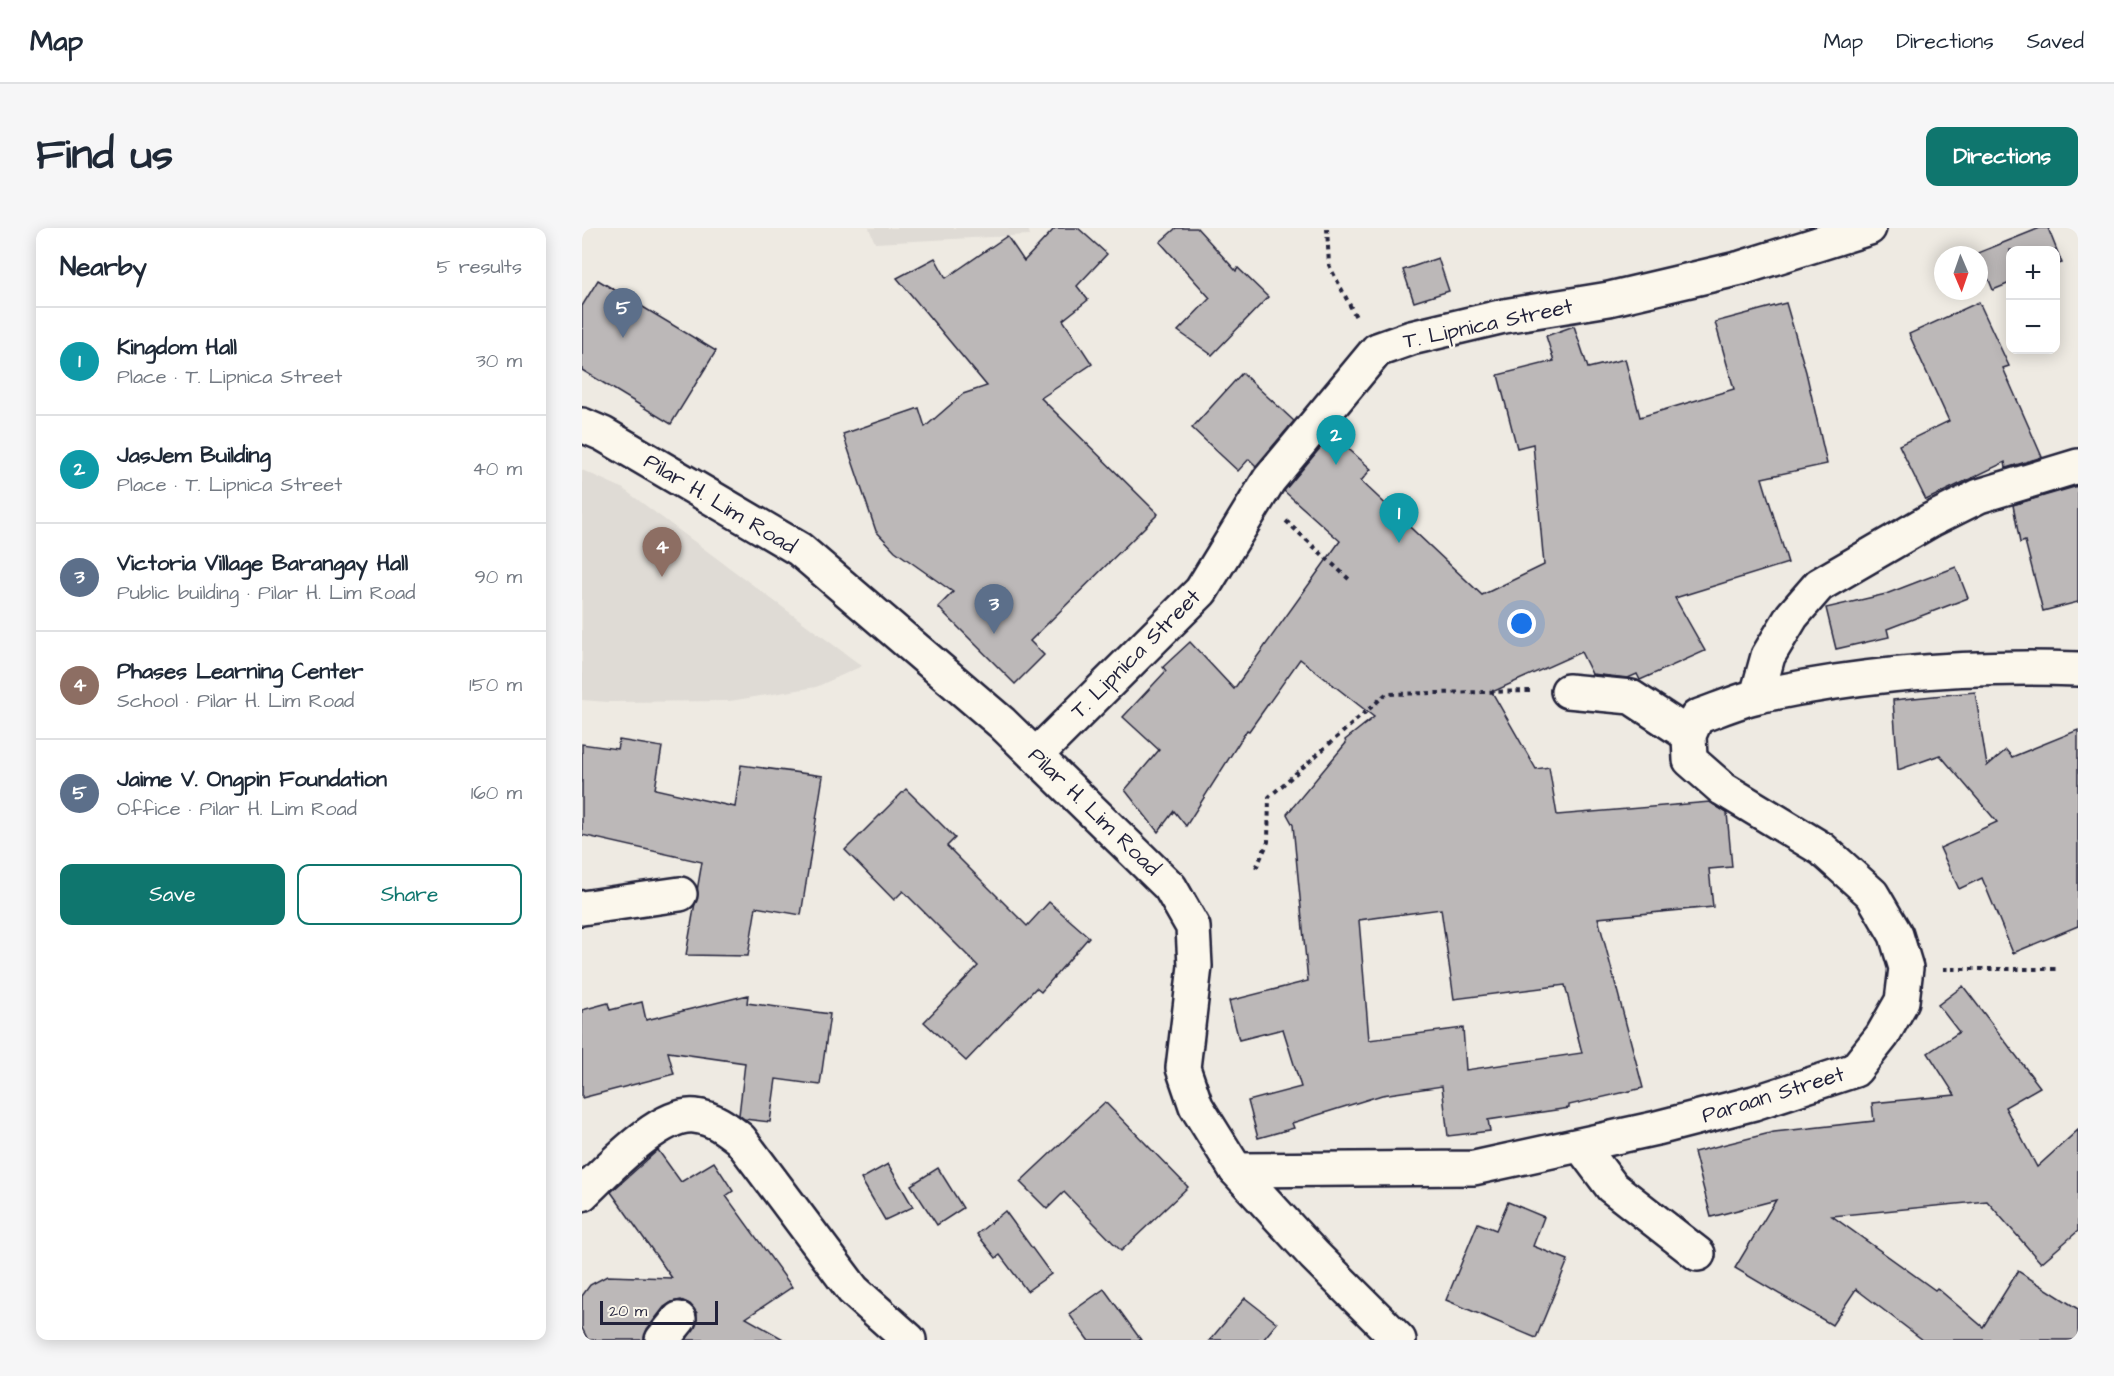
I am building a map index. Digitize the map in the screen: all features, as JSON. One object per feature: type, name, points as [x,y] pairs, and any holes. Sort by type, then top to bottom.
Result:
[{"type":"street","name":"T. Lipnica Street","points":[[1036,755],[1201,591],[1269,480],[1377,350],[1411,338],[1504,316],[1609,299],[1741,268],[1869,228]]},
{"type":"street","name":"Pilar H. Lim Road","points":[[582,425],[799,549],[1036,755],[1170,887],[1193,927],[1195,966],[1183,1068],[1196,1106],[1236,1170],[1314,1255],[1399,1340]]},
{"type":"street","points":[[1757,696],[1768,656],[1792,616],[1820,585],[1931,520],[1979,496],[2078,466]]},
{"type":"street","points":[[1568,691],[1632,697],[1689,735],[1697,717],[1757,696],[1880,678],[1990,667],[2078,669]]},
{"type":"street","name":"Paraan Street","points":[[1236,1170],[1474,1168],[1582,1147],[1754,1103],[1855,1070],[1882,1036],[1902,1001],[1906,968],[1896,935],[1872,894],[1822,849],[1723,789],[1690,760],[1689,735]]},
{"type":"street","points":[[582,908],[680,894]]},
{"type":"street","points":[[582,1194],[665,1122],[694,1115],[718,1122],[740,1139],[853,1290],[909,1340]]},
{"type":"street","points":[[1582,1147],[1612,1187],[1698,1254]]},
{"type":"path","points":[[1327,228],[1329,265],[1360,326]]},
{"type":"path","points":[[1285,520],[1352,582]]},
{"type":"path","points":[[1256,868],[1268,842],[1269,797],[1386,694],[1568,691]]},
{"type":"path","points":[[1906,968],[2056,969]]},
{"type":"shaded area","points":[[869,228],[1028,228],[1030,235],[875,243]]},
{"type":"shaded area","points":[[582,470],[622,488],[862,666],[816,687],[730,701],[608,702],[582,700]]},
{"type":"building","points":[[1055,228],[1078,228],[1107,254],[1077,286],[1088,300],[1063,320],[1092,364],[1041,398],[1158,514],[1030,641],[1044,655],[1015,684],[938,607],[953,592],[895,551],[876,531],[843,434],[919,408],[925,427],[963,394],[987,386],[897,278],[935,258],[946,278],[1007,236],[1024,261]]},
{"type":"building","points":[[1176,228],[1197,228],[1236,271],[1238,268],[1268,297],[1212,355],[1178,331],[1210,298],[1160,242]]},
{"type":"building","points":[[2040,228],[2048,228],[2055,246],[2006,246],[2006,285],[1993,290],[1988,278],[1988,249]]},
{"type":"building","points":[[1438,258],[1449,291],[1414,302],[1403,270]]},
{"type":"building","points":[[598,280],[716,351],[671,424],[582,370],[582,306]]},
{"type":"building","points":[[1979,302],[2009,366],[2003,368],[2042,457],[2006,468],[2005,462],[1926,500],[1899,445],[1949,421],[1909,334]]},
{"type":"building","points":[[1786,303],[1806,372],[1827,464],[1762,478],[1788,563],[1675,598],[1705,651],[1640,680],[1637,674],[1628,678],[1592,674],[1581,652],[1492,692],[1536,769],[1549,767],[1557,815],[1710,802],[1727,813],[1732,867],[1709,869],[1713,907],[1598,918],[1643,1088],[1569,1105],[1569,1108],[1488,1120],[1490,1131],[1448,1136],[1442,1086],[1382,1095],[1292,1123],[1294,1128],[1258,1138],[1248,1101],[1301,1087],[1283,1029],[1239,1040],[1229,1001],[1308,981],[1293,825],[1287,814],[1346,743],[1345,740],[1374,717],[1300,659],[1249,731],[1247,730],[1186,826],[1174,811],[1158,832],[1125,790],[1159,750],[1123,717],[1166,671],[1163,667],[1190,642],[1234,689],[1340,541],[1284,491],[1332,434],[1371,469],[1361,481],[1482,595],[1544,565],[1533,444],[1517,448],[1498,375],[1554,361],[1546,336],[1574,326],[1588,368],[1625,359],[1640,417],[1734,389],[1715,322]],"holes":[[[1441,909],[1454,999],[1565,985],[1582,1053],[1466,1070],[1463,1028],[1369,1040],[1359,920]]]},
{"type":"building","points":[[1242,373],[1294,421],[1256,466],[1249,459],[1238,471],[1192,428]]},
{"type":"building","points":[[2078,486],[2078,602],[2043,611],[2025,541],[2020,543],[2013,505]]},
{"type":"building","points":[[1956,567],[1968,598],[1887,629],[1889,637],[1836,649],[1826,608],[1886,594]]},
{"type":"building","points":[[1975,692],[1987,766],[2006,750],[2012,757],[2078,730],[2078,926],[2013,953],[1982,878],[1959,889],[1940,848],[1997,822],[1940,755],[1898,770],[1893,700]]},
{"type":"building","points":[[619,740],[662,747],[655,789],[735,807],[741,765],[823,776],[801,915],[756,907],[748,956],[686,955],[702,862],[582,835],[582,744],[617,749]]},
{"type":"building","points":[[906,789],[955,838],[947,846],[1027,926],[1049,902],[1089,937],[1041,992],[1036,988],[966,1061],[924,1022],[978,966],[903,891],[894,900],[845,850]]},
{"type":"building","points":[[1963,986],[2040,1087],[2005,1107],[2037,1167],[2078,1130],[2078,1231],[2041,1263],[1987,1201],[1832,1216],[1935,1290],[1937,1288],[1983,1327],[2018,1271],[2078,1309],[2078,1340],[1923,1340],[1856,1289],[1832,1325],[1735,1268],[1776,1200],[1711,1217],[1694,1152],[1774,1132],[1874,1121],[1872,1103],[1955,1095],[1928,1053],[1959,1032],[1938,1005]]},
{"type":"building","points":[[748,995],[747,1003],[830,1014],[820,1085],[776,1079],[770,1122],[744,1119],[739,1115],[745,1063],[668,1052],[674,1074],[582,1098],[582,1010],[608,1003],[610,1010],[642,1002],[646,1020]]},
{"type":"building","points":[[1105,1102],[1188,1187],[1121,1251],[1064,1192],[1047,1209],[1020,1182]]},
{"type":"building","points":[[658,1150],[681,1182],[714,1162],[733,1191],[726,1196],[792,1287],[746,1318],[785,1340],[686,1340],[697,1322],[697,1313],[690,1304],[681,1300],[664,1307],[647,1329],[644,1340],[588,1340],[582,1328],[582,1296],[590,1285],[607,1276],[672,1278],[611,1192]]},
{"type":"building","points":[[888,1164],[913,1207],[885,1220],[861,1179]]},
{"type":"building","points":[[938,1168],[963,1208],[937,1225],[911,1185]]},
{"type":"building","points":[[1508,1202],[1544,1217],[1533,1246],[1568,1260],[1536,1338],[1446,1300],[1478,1223],[1496,1230]]},
{"type":"building","points":[[1005,1211],[1051,1274],[1027,1291],[1000,1255],[996,1258],[977,1234]]},
{"type":"building","points":[[1104,1289],[1141,1340],[1088,1340],[1069,1314]]},
{"type":"building","points":[[1245,1298],[1277,1323],[1263,1340],[1210,1340]]},
{"type":"place","name":"Jaime V. Ongpin Foundation","points":[[623,338]]},
{"type":"place","name":"JasJem Building","points":[[1336,465]]},
{"type":"place","name":"Kingdom Hall","points":[[1399,543]]},
{"type":"place","name":"Phases Learning Center","points":[[662,577]]},
{"type":"place","name":"Victoria Village Barangay Hall","points":[[994,634]]}]
